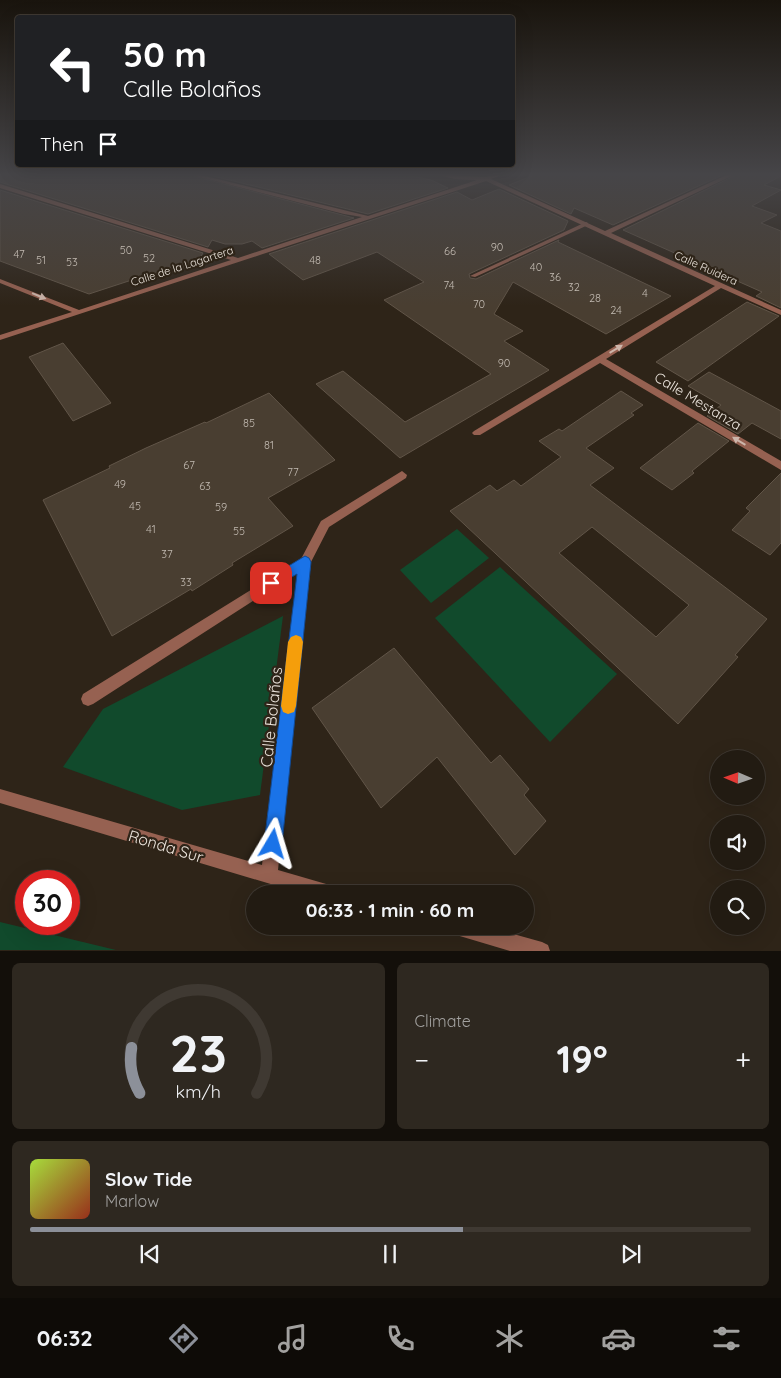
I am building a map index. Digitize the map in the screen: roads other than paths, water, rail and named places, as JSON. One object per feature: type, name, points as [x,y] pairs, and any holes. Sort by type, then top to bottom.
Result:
[{"type":"street","points":[[101,217],[237,260]]},
{"type":"street","name":"Calle de la Lagartera","points":[[0,338],[368,217]]},
{"type":"street","name":"Calle Ruidera","points":[[571,217],[781,313]]},
{"type":"street","points":[[606,233],[640,217]]},
{"type":"street","points":[[473,276],[586,224]]},
{"type":"street","points":[[0,281],[78,312]]},
{"type":"street","points":[[477,433],[721,286]]},
{"type":"street","name":"Calle Mestanza","points":[[600,359],[781,466]]},
{"type":"street","name":"Calle Bolaños","points":[[269,876],[305,562],[325,524],[402,475]]},
{"type":"street","name":"Calle Bolaños","points":[[88,699],[305,562]]},
{"type":"street","name":"Ronda Sur","points":[[0,796],[301,885]]},
{"type":"street","points":[[486,935],[542,950]]}]
